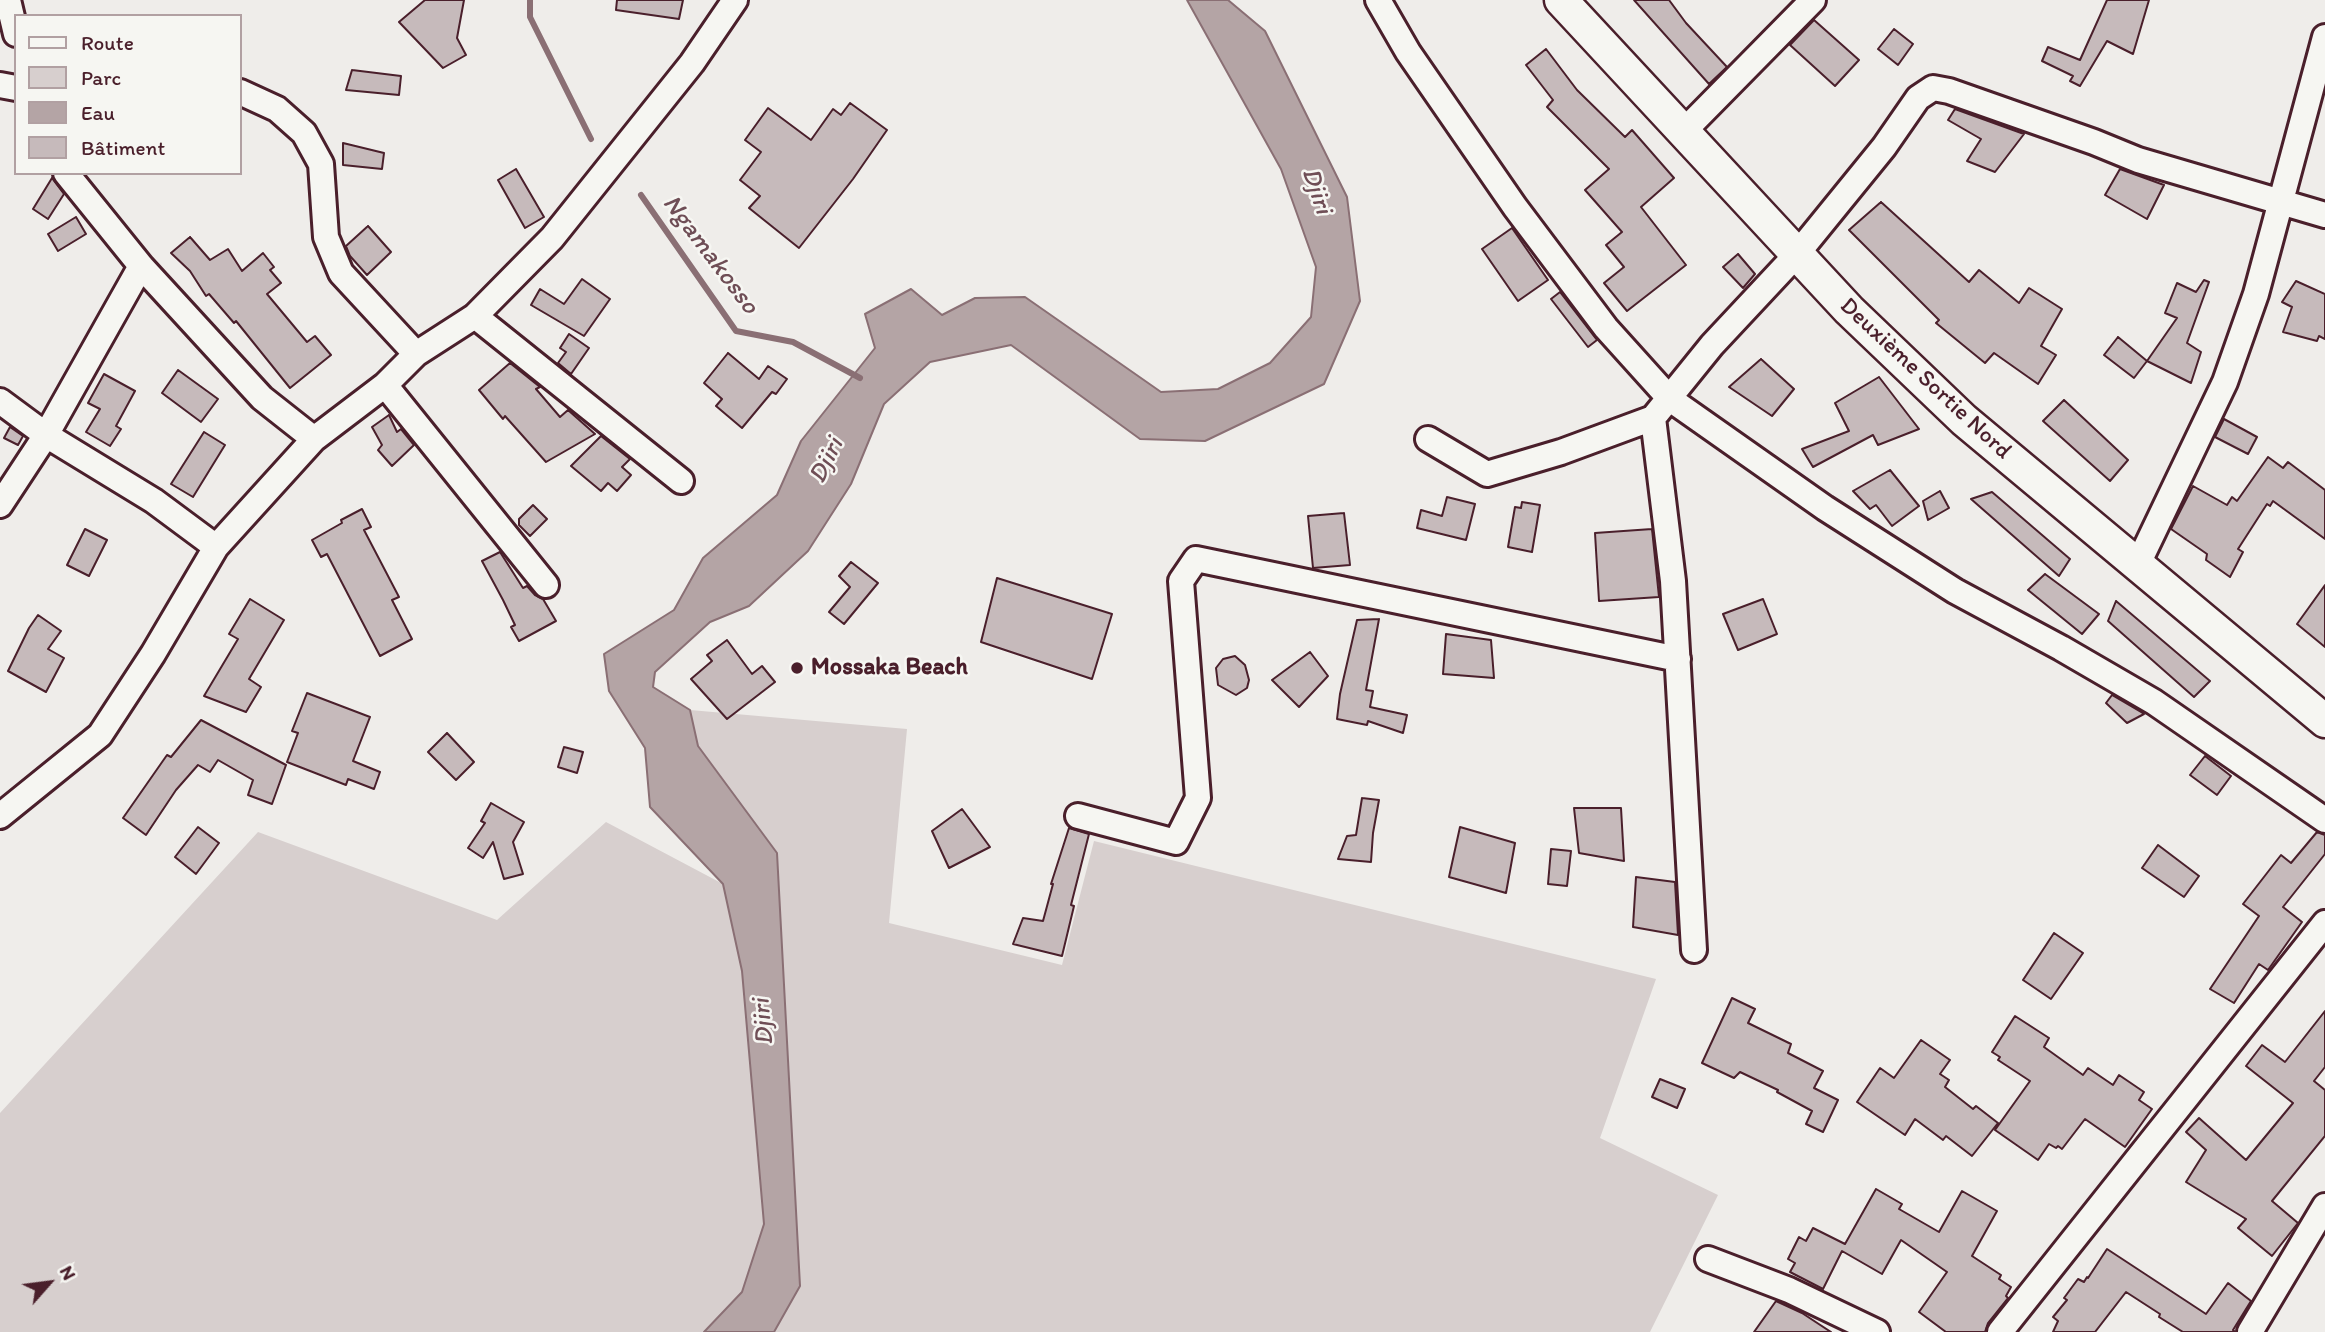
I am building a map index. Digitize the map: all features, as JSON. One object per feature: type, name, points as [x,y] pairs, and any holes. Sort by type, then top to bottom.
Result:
[{"type":"main road","name":"Deuxième Sortie Nord","points":[[1561,0],[1849,310],[1964,420],[2325,722]]},
{"type":"street","points":[[8,0],[14,26]]},
{"type":"street","points":[[0,816],[100,735],[153,654],[216,547],[314,439],[386,385],[416,354],[475,316],[552,238],[692,63],[735,0]]},
{"type":"street","points":[[1378,0],[1408,52],[1515,207],[1606,328],[1670,399],[1825,508],[1955,592],[2061,648],[2154,702],[2325,820]]},
{"type":"street","points":[[1683,132],[1813,0]]},
{"type":"street","points":[[2137,566],[2225,382],[2256,294],[2325,37]]},
{"type":"street","points":[[1428,439],[1487,474],[1561,452],[1653,418],[1712,345],[1797,254],[1884,148],[1918,98],[1933,88],[1949,91],[2138,160],[2325,215]]},
{"type":"street","points":[[242,93],[277,109],[304,133],[321,164],[326,237],[341,273],[416,354]]},
{"type":"street","points":[[68,175],[141,266],[262,398],[314,439]]},
{"type":"street","points":[[0,505],[46,435],[141,266]]},
{"type":"street","points":[[475,316],[681,481]]},
{"type":"street","points":[[386,385],[546,585]]},
{"type":"street","points":[[0,401],[46,435],[154,501],[216,547]]},
{"type":"street","points":[[1653,418],[1673,582],[1694,950]]},
{"type":"street","points":[[1077,816],[1176,842],[1198,798],[1181,581],[1196,559],[1678,659]]},
{"type":"street","points":[[2000,1332],[2325,923]]},
{"type":"street","points":[[2250,1332],[2325,1206]]},
{"type":"street","points":[[1708,1259],[1789,1290],[1877,1332]]},
{"type":"green space","points":[[690,710],[907,729],[889,923],[1062,965],[1094,841],[1656,979],[1600,1138],[1718,1195],[1650,1332],[774,1332],[800,1286],[777,853],[698,746]]},
{"type":"green space","points":[[606,822],[723,884],[742,971],[764,1224],[742,1292],[704,1332],[0,1332],[0,1113],[258,832],[497,920]]},
{"type":"water","name":"Djiri","points":[[1187,0],[1228,0],[1265,31],[1347,197],[1360,301],[1324,384],[1205,441],[1140,439],[1011,345],[930,362],[884,404],[851,484],[808,551],[749,606],[710,622],[655,672],[653,687],[690,710],[698,746],[777,853],[800,1286],[774,1332],[704,1332],[742,1292],[764,1224],[742,971],[723,884],[650,807],[645,748],[609,691],[604,654],[674,610],[703,558],[777,495],[801,441],[875,348],[865,314],[911,289],[942,315],[975,298],[1025,297],[1161,392],[1218,389],[1270,363],[1311,317],[1316,267],[1281,169]]},
{"type":"building","points":[[425,0],[464,0],[457,38],[466,55],[443,68],[399,22]]},
{"type":"building","points":[[617,0],[683,0],[679,19],[616,10]]},
{"type":"building","points":[[1634,0],[1669,0],[1686,23],[1727,67],[1709,84]]},
{"type":"building","points":[[2107,0],[2149,0],[2133,54],[2107,41],[2080,86],[2070,81],[2073,76],[2042,61],[2048,47],[2080,60]]},
{"type":"building","points":[[1814,20],[1859,60],[1835,86],[1790,45]]},
{"type":"building","points":[[1894,29],[1913,44],[1898,65],[1878,49]]},
{"type":"building","points":[[1546,49],[1577,90],[1625,137],[1632,130],[1674,178],[1641,207],[1686,265],[1627,311],[1604,283],[1624,267],[1606,245],[1622,232],[1585,190],[1609,169],[1547,107],[1553,100],[1526,65]]},
{"type":"building","points":[[352,70],[401,76],[399,95],[346,90]]},
{"type":"building","points":[[850,103],[887,130],[799,248],[749,208],[760,196],[740,180],[761,152],[745,140],[768,108],[811,140],[833,109],[841,115]]},
{"type":"building","points":[[1955,109],[2024,134],[1995,172],[1967,161],[1981,139],[1948,120]]},
{"type":"building","points":[[343,143],[384,153],[382,169],[343,165]]},
{"type":"building","points":[[516,169],[544,217],[525,228],[498,180]]},
{"type":"building","points":[[2120,169],[2164,185],[2147,219],[2105,195]]},
{"type":"building","points":[[52,178],[64,194],[48,219],[33,209]]},
{"type":"building","points":[[1881,202],[1969,282],[1979,270],[2019,303],[2029,288],[2062,309],[2041,346],[2056,355],[2038,384],[1994,353],[1985,363],[1936,323],[1939,320],[1849,230]]},
{"type":"building","points":[[76,217],[86,234],[58,251],[48,234]]},
{"type":"building","points":[[368,226],[391,252],[367,275],[350,256],[346,246]]},
{"type":"building","points":[[1512,228],[1548,280],[1518,301],[1482,249]]},
{"type":"building","points":[[190,237],[210,260],[228,249],[242,271],[263,253],[274,267],[270,270],[281,283],[267,294],[307,342],[315,336],[331,355],[290,388],[236,321],[234,323],[209,294],[206,296],[190,271],[171,253]]},
{"type":"building","points":[[1738,254],[1755,274],[1743,288],[1723,267]]},
{"type":"building","points":[[582,279],[610,299],[584,336],[531,305],[540,289],[564,304]]},
{"type":"building","points":[[2204,280],[2209,282],[2187,343],[2201,352],[2191,383],[2147,361],[2177,318],[2165,313],[2177,283],[2196,292]]},
{"type":"building","points":[[2296,281],[2325,294],[2325,339],[2319,336],[2317,341],[2283,332],[2292,307],[2282,302]]},
{"type":"building","points":[[1560,292],[1597,340],[1588,347],[1551,299]]},
{"type":"building","points":[[569,334],[589,348],[571,374],[558,363],[566,352],[560,348]]},
{"type":"building","points":[[2118,337],[2147,361],[2134,378],[2104,355]]},
{"type":"building","points":[[728,353],[759,379],[768,366],[787,379],[776,394],[772,392],[742,428],[716,406],[722,399],[704,383]]},
{"type":"building","points":[[1761,359],[1794,389],[1772,416],[1729,387]]},
{"type":"building","points":[[510,363],[540,387],[536,389],[560,417],[568,410],[595,434],[546,462],[505,416],[503,419],[479,390]]},
{"type":"building","points":[[178,370],[218,399],[201,422],[162,393]]},
{"type":"building","points":[[104,374],[135,391],[116,426],[121,429],[110,446],[86,432],[100,409],[88,403]]},
{"type":"building","points":[[1879,377],[1919,429],[1878,445],[1873,435],[1813,467],[1802,449],[1849,431],[1835,403]]},
{"type":"building","points":[[2064,400],[2128,460],[2110,481],[2043,421]]},
{"type":"building","points":[[389,415],[397,432],[401,429],[414,445],[392,466],[378,450],[382,445],[372,427]]},
{"type":"building","points":[[2224,419],[2257,437],[2248,454],[2215,437]]},
{"type":"building","points":[[10,427],[23,436],[18,445],[4,438]]},
{"type":"building","points":[[204,432],[225,445],[193,497],[171,484]]},
{"type":"building","points":[[601,436],[630,459],[622,467],[631,475],[617,491],[608,483],[601,491],[571,466]]},
{"type":"building","points":[[2268,457],[2283,468],[2288,462],[2325,490],[2325,539],[2273,501],[2270,506],[2267,504],[2238,549],[2243,552],[2230,577],[2206,560],[2207,554],[2171,529],[2193,486],[2227,505],[2232,497],[2237,501]]},
{"type":"building","points":[[1890,470],[1919,506],[1892,526],[1876,505],[1870,509],[1853,491]]},
{"type":"building","points":[[1940,491],[1949,508],[1928,520],[1923,501]]},
{"type":"building","points":[[1992,492],[2070,559],[2059,576],[1971,499]]},
{"type":"building","points":[[1447,497],[1475,504],[1466,540],[1417,528],[1421,510],[1442,516]]},
{"type":"building","points":[[1522,502],[1540,505],[1532,552],[1508,547],[1515,507],[1521,508]]},
{"type":"building","points":[[533,505],[547,519],[530,536],[519,525],[519,519]]},
{"type":"building","points":[[362,509],[371,527],[364,530],[399,597],[392,600],[412,639],[380,656],[327,554],[321,557],[312,540]]},
{"type":"building","points":[[1344,513],[1350,565],[1313,568],[1308,516]]},
{"type":"building","points":[[85,529],[107,540],[89,576],[67,565]]},
{"type":"building","points":[[1652,529],[1659,597],[1599,601],[1595,533]]},
{"type":"building","points":[[500,552],[523,588],[527,586],[543,599],[556,621],[519,641],[511,627],[515,625],[482,561]]},
{"type":"building","points":[[851,562],[878,583],[844,624],[829,612],[850,587],[839,576]]},
{"type":"building","points":[[2045,574],[2099,614],[2082,634],[2028,590]]},
{"type":"building","points":[[997,578],[1112,614],[1092,679],[981,642]]},
{"type":"building","points":[[2325,585],[2325,647],[2297,624]]},
{"type":"building","points":[[250,599],[284,620],[249,679],[261,687],[246,712],[204,696],[238,639],[229,634]]},
{"type":"building","points":[[1763,599],[1777,634],[1738,650],[1723,614]]},
{"type":"building","points":[[2116,601],[2210,681],[2194,697],[2108,621]]},
{"type":"building","points":[[38,615],[61,631],[48,649],[64,658],[46,692],[8,671]]},
{"type":"building","points":[[1379,619],[1366,690],[1373,691],[1370,707],[1407,715],[1403,733],[1368,721],[1367,725],[1337,719],[1357,620]]},
{"type":"building","points":[[1446,634],[1491,640],[1494,678],[1443,674]]},
{"type":"building","points":[[727,640],[752,674],[762,666],[775,682],[727,719],[691,679],[712,661],[707,655]]},
{"type":"building","points":[[1310,652],[1328,676],[1299,707],[1272,680]]},
{"type":"building","points":[[1235,656],[1245,665],[1249,680],[1247,688],[1236,695],[1218,685],[1216,668],[1223,659]]},
{"type":"building","points":[[307,693],[370,717],[353,761],[380,772],[374,789],[348,779],[346,785],[287,762],[298,733],[292,731]]},
{"type":"building","points":[[2112,695],[2144,714],[2127,723],[2106,703]]},
{"type":"building","points":[[201,720],[286,765],[272,804],[248,795],[253,780],[218,760],[210,772],[198,765],[176,790],[146,835],[123,818],[167,755],[171,757]]},
{"type":"building","points":[[447,733],[474,762],[456,780],[428,752]]},
{"type":"building","points":[[564,747],[583,752],[577,773],[558,767]]},
{"type":"building","points":[[2205,756],[2231,776],[2217,795],[2190,775]]},
{"type":"building","points":[[1362,798],[1379,800],[1371,862],[1338,859],[1347,836],[1356,835]]},
{"type":"building","points":[[491,803],[524,822],[513,842],[523,874],[504,879],[493,842],[483,858],[468,848],[485,823],[481,821]]},
{"type":"building","points":[[1574,808],[1621,808],[1624,861],[1579,853]]},
{"type":"building","points":[[962,809],[990,847],[949,868],[932,831]]},
{"type":"building","points":[[198,827],[219,843],[196,874],[175,857]]},
{"type":"building","points":[[1460,827],[1515,843],[1506,893],[1449,877]]},
{"type":"building","points":[[1069,828],[1089,834],[1071,905],[1074,906],[1062,956],[1013,944],[1023,918],[1043,921],[1051,884]]},
{"type":"building","points":[[2317,832],[2325,835],[2325,854],[2283,907],[2302,922],[2268,970],[2259,964],[2234,1003],[2210,989],[2259,916],[2243,904],[2281,855],[2291,863]]},
{"type":"building","points":[[2158,845],[2199,876],[2184,897],[2142,868]]},
{"type":"building","points":[[1551,849],[1571,851],[1567,886],[1548,884]]},
{"type":"building","points":[[1636,877],[1675,882],[1678,935],[1633,927]]},
{"type":"building","points":[[2054,933],[2083,953],[2051,999],[2023,980]]},
{"type":"building","points":[[1732,998],[1755,1009],[1748,1023],[1791,1044],[1788,1053],[1823,1071],[1814,1088],[1838,1100],[1823,1132],[1806,1124],[1812,1111],[1777,1092],[1778,1090],[1740,1072],[1734,1078],[1702,1063]]},
{"type":"building","points":[[2325,1011],[2325,1067],[2314,1081],[2325,1090],[2325,1136],[2272,1201],[2298,1223],[2272,1256],[2238,1228],[2246,1219],[2186,1182],[2206,1150],[2186,1132],[2199,1118],[2246,1160],[2293,1103],[2246,1066],[2262,1045],[2285,1062]]},
{"type":"building","points":[[2015,1016],[2049,1038],[2044,1047],[2083,1075],[2088,1068],[2113,1085],[2119,1075],[2144,1092],[2139,1100],[2152,1109],[2125,1147],[2085,1119],[2062,1149],[2049,1144],[2038,1160],[1995,1130],[2030,1081],[1998,1060],[2000,1057],[1992,1052]]},
{"type":"building","points":[[1921,1040],[1950,1060],[1940,1074],[1949,1080],[1945,1087],[1973,1109],[1976,1106],[1998,1123],[1972,1156],[1946,1136],[1943,1140],[1915,1119],[1905,1135],[1857,1102],[1880,1068],[1894,1078]]},
{"type":"building","points":[[1660,1079],[1685,1089],[1677,1108],[1652,1097]]},
{"type":"building","points":[[1876,1189],[1902,1204],[1899,1209],[1939,1232],[1962,1191],[1997,1211],[1972,1256],[2001,1275],[1999,1279],[2011,1287],[2006,1296],[2008,1298],[1988,1323],[1985,1332],[1946,1332],[1919,1312],[1947,1272],[1901,1240],[1882,1274],[1842,1251],[1823,1289],[1790,1272],[1795,1263],[1788,1259],[1799,1237],[1806,1241],[1813,1228],[1845,1244]]},
{"type":"building","points":[[2107,1249],[2206,1314],[2228,1283],[2251,1301],[2233,1330],[2235,1332],[2183,1332],[2126,1292],[2095,1332],[2053,1332],[2058,1321],[2053,1317],[2067,1300],[2064,1298],[2078,1279],[2084,1282],[2088,1278]]},
{"type":"building","points":[[1776,1301],[1802,1313],[1831,1332],[1754,1332]]},
{"type":"waterway","name":"Ngamakosso","points":[[530,0],[530,17],[591,139]]},
{"type":"waterway","name":"Ngamakosso","points":[[641,195],[736,331],[793,342],[860,378]]},
{"type":"place","name":"Mossaka Beach","points":[[797,668]]}]
